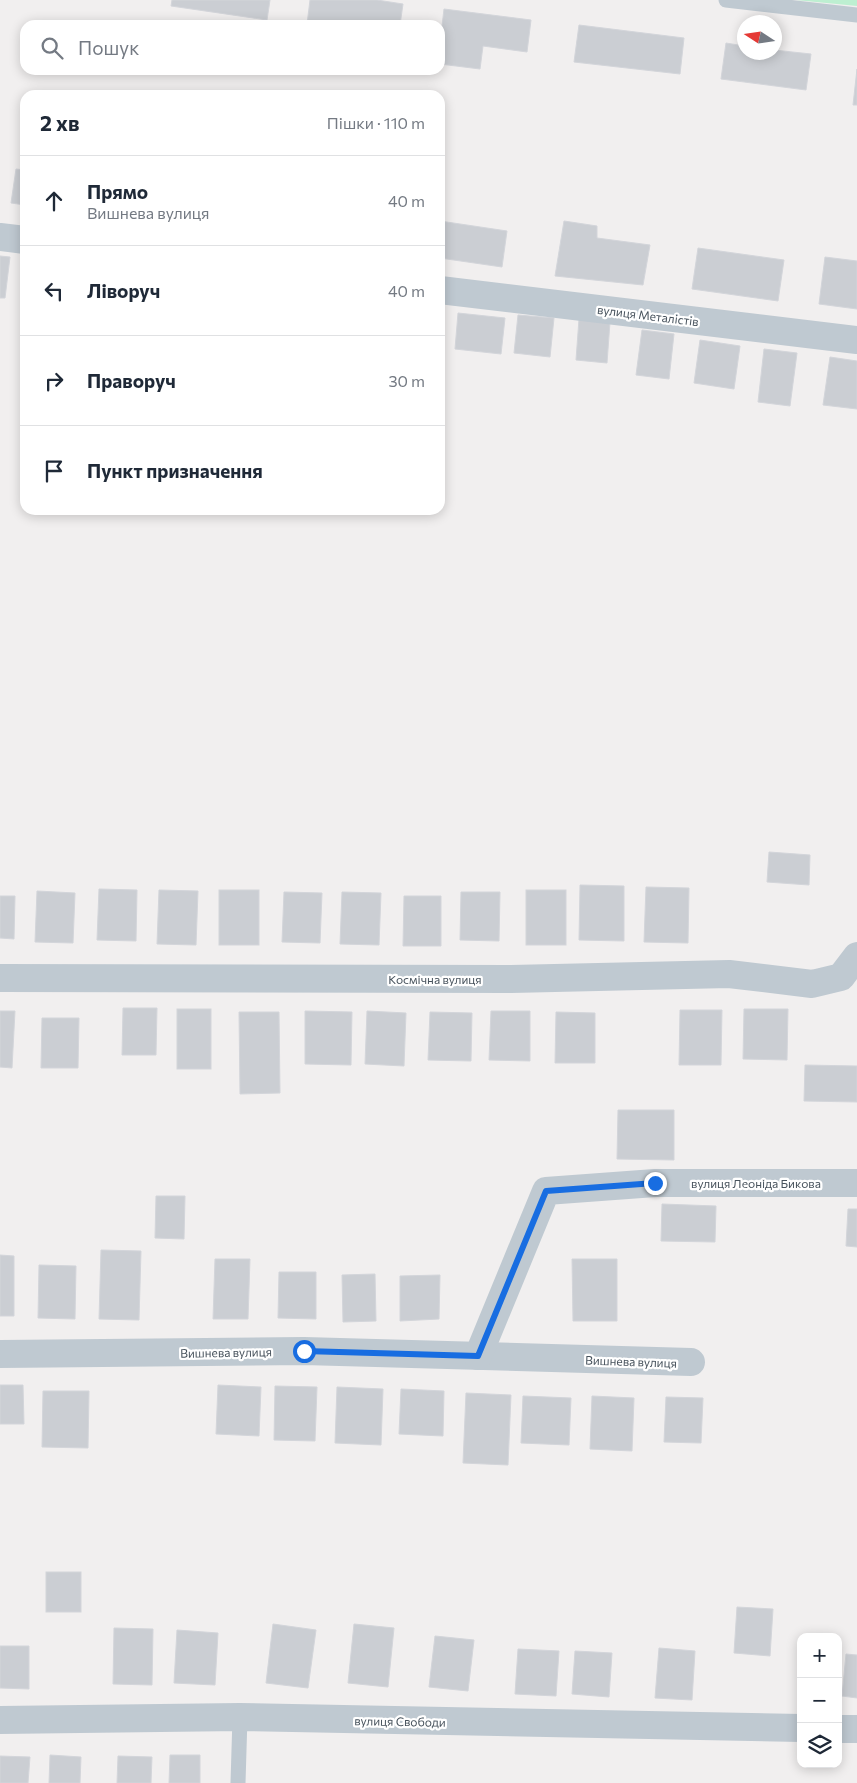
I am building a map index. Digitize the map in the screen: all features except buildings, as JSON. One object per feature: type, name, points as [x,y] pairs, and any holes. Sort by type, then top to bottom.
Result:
[{"type":"street","points":[[0,237],[20,239]]},
{"type":"street","name":"вулиця Металістів","points":[[445,291],[857,340]]},
{"type":"street","name":"Космічна вулиця","points":[[0,978],[511,979],[729,974],[812,984],[841,977],[857,956]]},
{"type":"street","name":"вулиця Леоніда Бикова","points":[[478,1356],[546,1191],[655,1183],[857,1183]]},
{"type":"street","name":"Вишнева вулиця","points":[[0,1354],[304,1351],[691,1362]]},
{"type":"street","name":"вулиця Свободи","points":[[0,1720],[240,1718],[797,1728]]},
{"type":"street","points":[[842,1729],[857,1729]]},
{"type":"lane","points":[[726,0],[857,15]]},
{"type":"lane","points":[[238,1783],[240,1718]]},
{"type":"green space","points":[[796,0],[857,0],[857,6]]},
{"type":"route","points":[[304,1351],[478,1356],[546,1191],[655,1183]]}]
